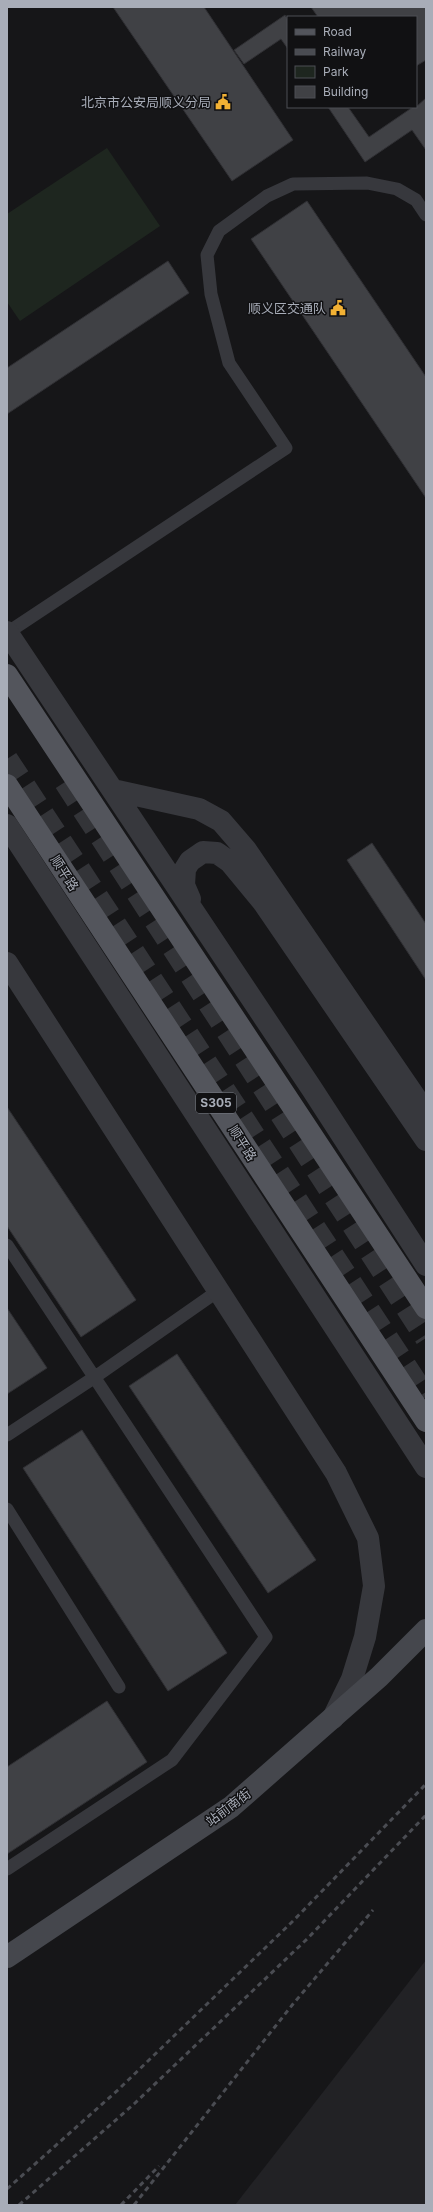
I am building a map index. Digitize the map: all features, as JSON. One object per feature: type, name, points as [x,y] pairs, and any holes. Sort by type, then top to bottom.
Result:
[{"type":"main road","points":[[7,675],[426,1308]]},
{"type":"main road","name":"顺平路","points":[[7,785],[426,1421]]},
{"type":"main road","name":"站前南街","points":[[7,1957],[231,1807],[379,1677],[426,1630]]},
{"type":"street","points":[[7,633],[197,916],[426,1265]]},
{"type":"street","points":[[113,790],[199,809],[221,821],[246,850],[426,1113]]},
{"type":"street","points":[[7,825],[426,1467]]},
{"type":"street","points":[[197,916],[184,885],[185,869],[190,860],[203,852],[217,853],[230,862],[263,902],[426,1140]]},
{"type":"street","points":[[7,963],[336,1473],[368,1538],[374,1586],[365,1637],[352,1679],[333,1718]]},
{"type":"lane","points":[[7,633],[286,448],[229,363],[211,294],[207,255],[219,231],[267,196],[293,184],[367,183],[397,189],[416,200],[426,215]]},
{"type":"lane","points":[[7,1245],[266,1637],[172,1760],[7,1869]]},
{"type":"lane","points":[[7,1435],[95,1377],[218,1291]]},
{"type":"lane","points":[[7,1510],[119,1687]]},
{"type":"shaded area","points":[[426,1960],[426,2205],[235,2205]]},
{"type":"green space","points":[[107,148],[160,226],[20,321],[7,302],[7,214]]},
{"type":"building","name":"北京市公安局顺义分局","points":[[113,7],[204,7],[293,140],[232,181]]},
{"type":"building","points":[[311,7],[426,7],[426,60],[417,65],[417,16],[317,16]]},
{"type":"building","points":[[285,15],[287,18],[287,48],[281,39],[244,64],[234,50]]},
{"type":"building","points":[[426,98],[426,150],[412,130],[365,162],[329,108],[349,108],[369,137],[412,108],[417,108],[417,106]]},
{"type":"building","name":"顺义区交通队","points":[[307,201],[426,377],[426,498],[251,239]]},
{"type":"building","points":[[168,261],[189,293],[7,414],[7,368]]},
{"type":"building","points":[[372,843],[426,924],[426,980],[347,860]]},
{"type":"building","points":[[7,1107],[136,1300],[81,1337],[7,1226]]},
{"type":"building","points":[[7,1308],[47,1368],[7,1394]]},
{"type":"building","points":[[177,1354],[316,1560],[268,1593],[129,1386]]},
{"type":"building","points":[[82,1430],[227,1653],[168,1691],[23,1468]]},
{"type":"building","points":[[107,1701],[147,1762],[7,1854],[7,1767]]},
{"type":"tunnel","points":[[7,759],[426,1397]]},
{"type":"tunnel","points":[[65,782],[426,1338]]},
{"type":"railway","points":[[7,2189],[119,2089],[293,1921],[426,1784]]},
{"type":"railway","points":[[19,2205],[134,2104],[307,1939],[426,1815]]},
{"type":"railway","points":[[134,2205],[293,2004],[373,1910]]},
{"type":"railway","points":[[121,2205],[159,2166]]},
{"type":"place","name":"北京市公安局顺义分局","points":[[223,102]]},
{"type":"place","name":"顺义区交通队","points":[[338,308]]}]
